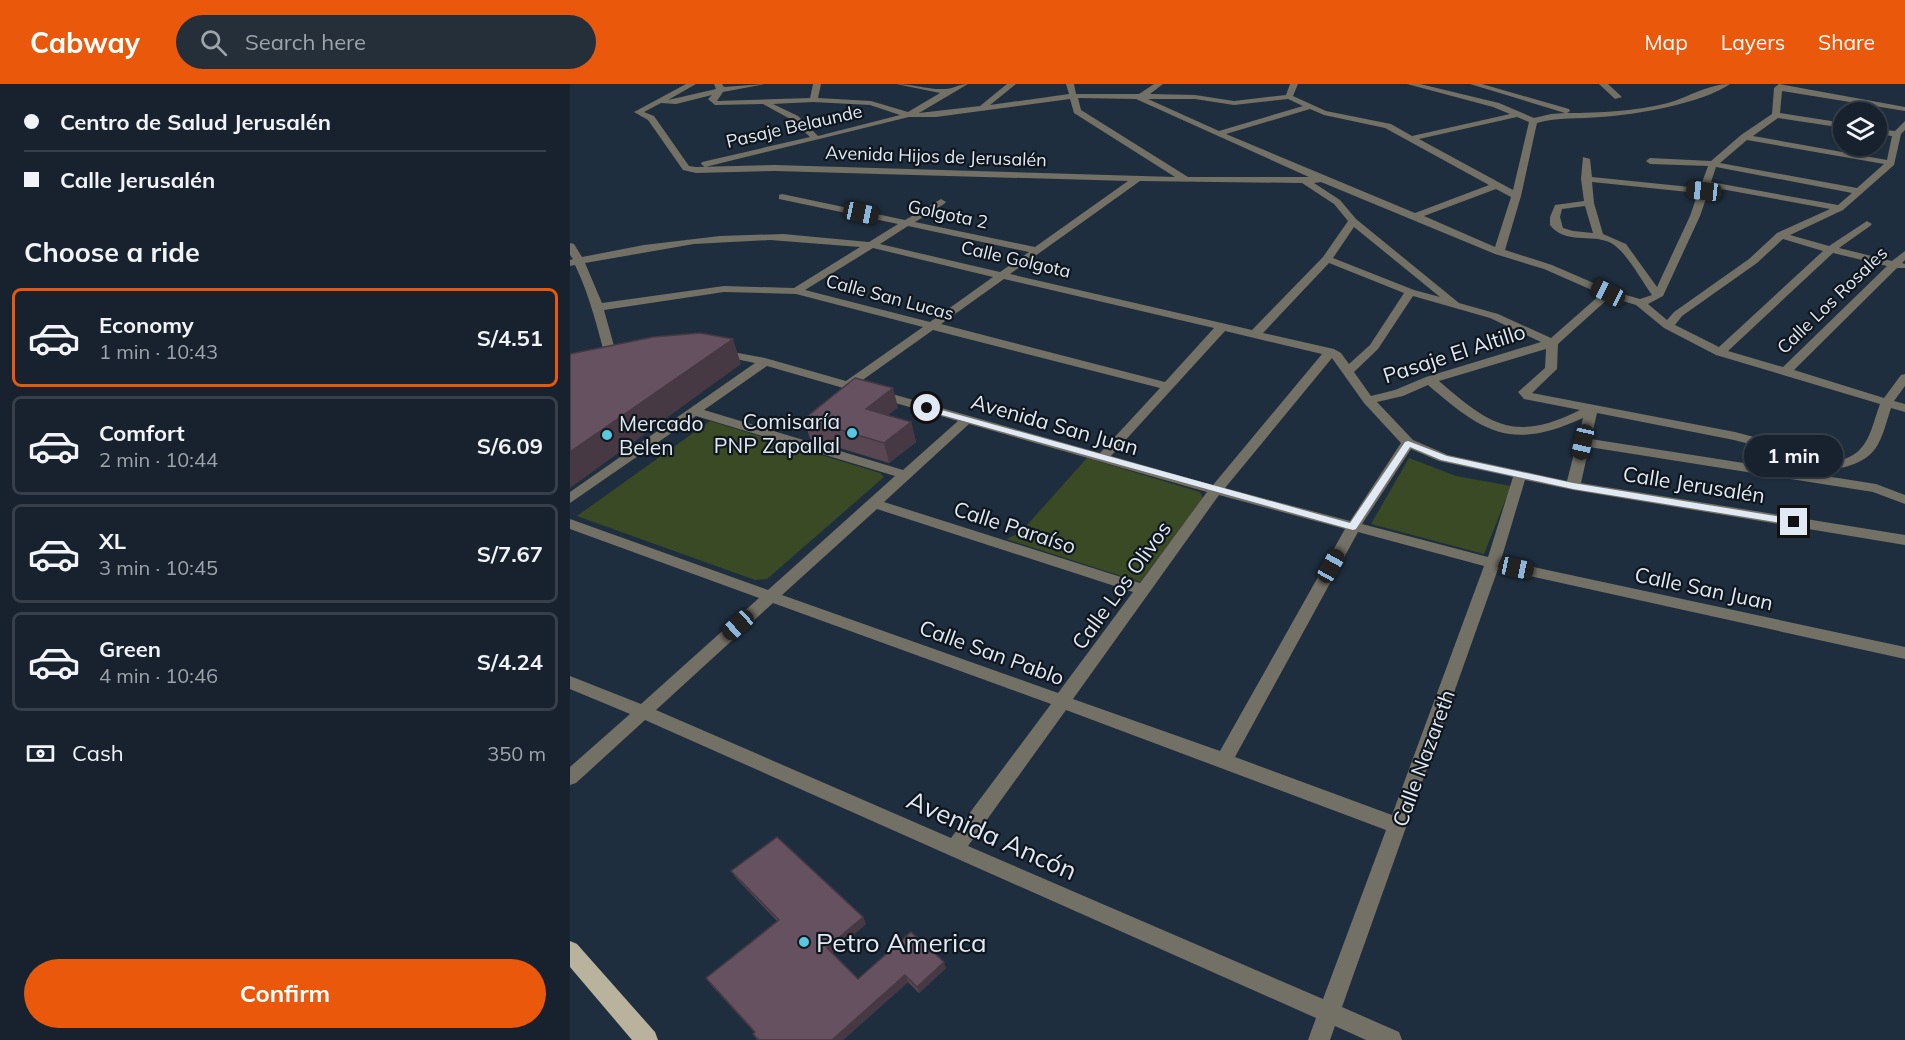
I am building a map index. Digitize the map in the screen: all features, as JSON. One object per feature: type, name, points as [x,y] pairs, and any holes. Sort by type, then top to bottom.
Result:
[{"type":"main road","points":[[570,951],[647,1040]]},
{"type":"street","points":[[686,168],[651,118],[638,111],[692,84]]},
{"type":"street","points":[[654,102],[676,102],[720,87],[761,84]]},
{"type":"street","points":[[813,100],[817,84]]},
{"type":"street","points":[[900,84],[947,92]]},
{"type":"street","points":[[909,115],[964,84]]},
{"type":"street","points":[[980,109],[1012,84]]},
{"type":"street","points":[[1070,84],[1077,111],[1187,180]]},
{"type":"street","points":[[1139,98],[1158,84]]},
{"type":"street","points":[[1289,97],[1294,84]]},
{"type":"street","points":[[1411,84],[1471,98],[1521,114],[1533,121],[1551,116],[1600,115],[1669,105],[1726,84]]},
{"type":"street","points":[[1474,84],[1576,114]]},
{"type":"street","points":[[1604,84],[1618,97]]},
{"type":"street","points":[[1776,115],[1782,86],[1905,109]]},
{"type":"street","points":[[720,87],[712,101],[813,100],[871,103],[909,115],[936,115],[1074,96],[1195,97],[1234,103],[1289,97],[1324,113],[1388,126],[1414,138],[1449,160],[1516,196]]},
{"type":"street","points":[[1139,98],[1321,179],[1499,252],[1548,267],[1608,293],[1640,303],[1668,326],[1720,352],[1905,408]]},
{"type":"street","points":[[765,102],[795,118],[816,138]]},
{"type":"street","points":[[1218,134],[1309,107]]},
{"type":"street","points":[[1414,138],[1521,114]]},
{"type":"street","name":"Pasaje Belaunde","points":[[686,168],[841,134],[909,115]]},
{"type":"street","points":[[1640,303],[1658,296],[1713,164],[1744,137],[1776,115],[1833,124]]},
{"type":"street","points":[[1499,252],[1516,196],[1533,121]]},
{"type":"street","points":[[1668,326],[1678,314],[1753,261],[1781,235],[1840,208],[1891,163],[1898,134],[1905,124]]},
{"type":"street","points":[[1887,132],[1898,134]]},
{"type":"street","points":[[1744,137],[1891,163]]},
{"type":"street","points":[[1586,159],[1588,203],[1599,236]]},
{"type":"street","points":[[1650,160],[1713,164],[1859,191]]},
{"type":"street","name":"Avenida Hijos de Jerusalén","points":[[686,168],[710,170],[775,168],[1187,180],[1306,182],[1321,179]]},
{"type":"street","points":[[847,386],[1137,178]]},
{"type":"street","points":[[1586,179],[1705,187],[1840,208]]},
{"type":"street","points":[[1306,182],[1337,202],[1353,221],[1460,307]]},
{"type":"street","points":[[1415,216],[1498,185]]},
{"type":"street","name":"Golgota 2","points":[[782,197],[1036,250]]},
{"type":"street","points":[[796,291],[941,202]]},
{"type":"street","points":[[1588,203],[1558,207],[1553,219],[1555,226],[1562,232],[1599,236],[1616,241],[1658,296]]},
{"type":"street","points":[[1255,334],[1327,259],[1353,221]]},
{"type":"street","points":[[1720,352],[1831,249],[1867,224]]},
{"type":"street","points":[[1781,235],[1900,266]]},
{"type":"street","name":"Calle Golgota","points":[[575,262],[652,247],[738,238],[798,238],[870,245],[1330,352]]},
{"type":"street","points":[[570,246],[575,262],[598,307],[613,365]]},
{"type":"street","name":"Calle Los Rosales","points":[[1785,372],[1900,266],[1905,254]]},
{"type":"street","points":[[1327,259],[1410,292],[1494,316],[1552,343]]},
{"type":"street","name":"Calle San Lucas","points":[[598,307],[724,289],[758,288],[796,291],[1168,386]]},
{"type":"street","points":[[1347,372],[1374,347],[1410,292]]},
{"type":"street","points":[[1608,293],[1552,343],[1551,369],[1524,392],[1528,396],[1735,436],[1841,464],[1856,462],[1871,448],[1887,402],[1905,378]]},
{"type":"street","points":[[1103,457],[1222,327]]},
{"type":"street","name":"Pasaje El Altillo","points":[[1368,400],[1399,393],[1430,380],[1552,343]]},
{"type":"street","name":"Avenida San Juan","points":[[706,351],[740,355],[1216,490],[1493,563]]},
{"type":"street","points":[[1224,760],[1353,527],[1408,443],[1368,400],[1337,356],[1330,352]]},
{"type":"street","name":"Calle Los Olivos","points":[[954,850],[1216,490],[1330,352]]},
{"type":"street","points":[[570,499],[765,362]]},
{"type":"street","points":[[1430,380],[1474,416],[1494,427],[1514,431],[1567,422],[1592,409]]},
{"type":"street","points":[[1573,486],[1592,409]]},
{"type":"street","points":[[696,412],[905,475]]},
{"type":"street","points":[[570,778],[967,419]]},
{"type":"street","points":[[1583,442],[1876,488],[1905,500]]},
{"type":"street","name":"Calle Jerusalén","points":[[1408,443],[1444,458],[1573,486],[1905,540]]},
{"type":"street","name":"Calle Nazareth","points":[[1319,1040],[1331,1013],[1493,563],[1520,475]]},
{"type":"street","name":"Calle Paraíso","points":[[873,503],[1143,590]]},
{"type":"street","name":"Calle San Pablo","points":[[570,524],[1224,760],[1398,826]]},
{"type":"street","name":"Calle San Juan","points":[[1493,563],[1905,653]]},
{"type":"street","name":"Avenida Ancón","points":[[570,682],[1391,1040]]},
{"type":"green space","points":[[710,421],[880,473],[884,477],[767,579],[755,580],[577,516]]},
{"type":"green space","points":[[1087,458],[1200,492],[1203,498],[1140,582],[1006,539],[1020,533]]},
{"type":"green space","points":[[1409,458],[1456,476],[1511,486],[1484,554],[1371,524]]},
{"type":"building","points":[[700,333],[733,339],[570,452],[570,354],[653,337]]},
{"type":"building","points":[[855,378],[893,388],[866,409],[911,422],[884,443],[804,419]]},
{"type":"building","points":[[777,837],[863,917],[827,948],[858,979],[911,932],[944,962],[917,987],[905,975],[832,1040],[759,1040],[753,1034],[755,1032],[706,978],[779,920],[731,871]]},
{"type":"place","name":"Comisaría PNP Zapallal","points":[[852,433]]},
{"type":"place","name":"Mercado Belen","points":[[607,435]]},
{"type":"place","name":"Petro America","points":[[804,942]]},
{"type":"route","points":[[927,408],[1353,527],[1408,443],[1444,458],[1573,486],[1794,522]]}]
